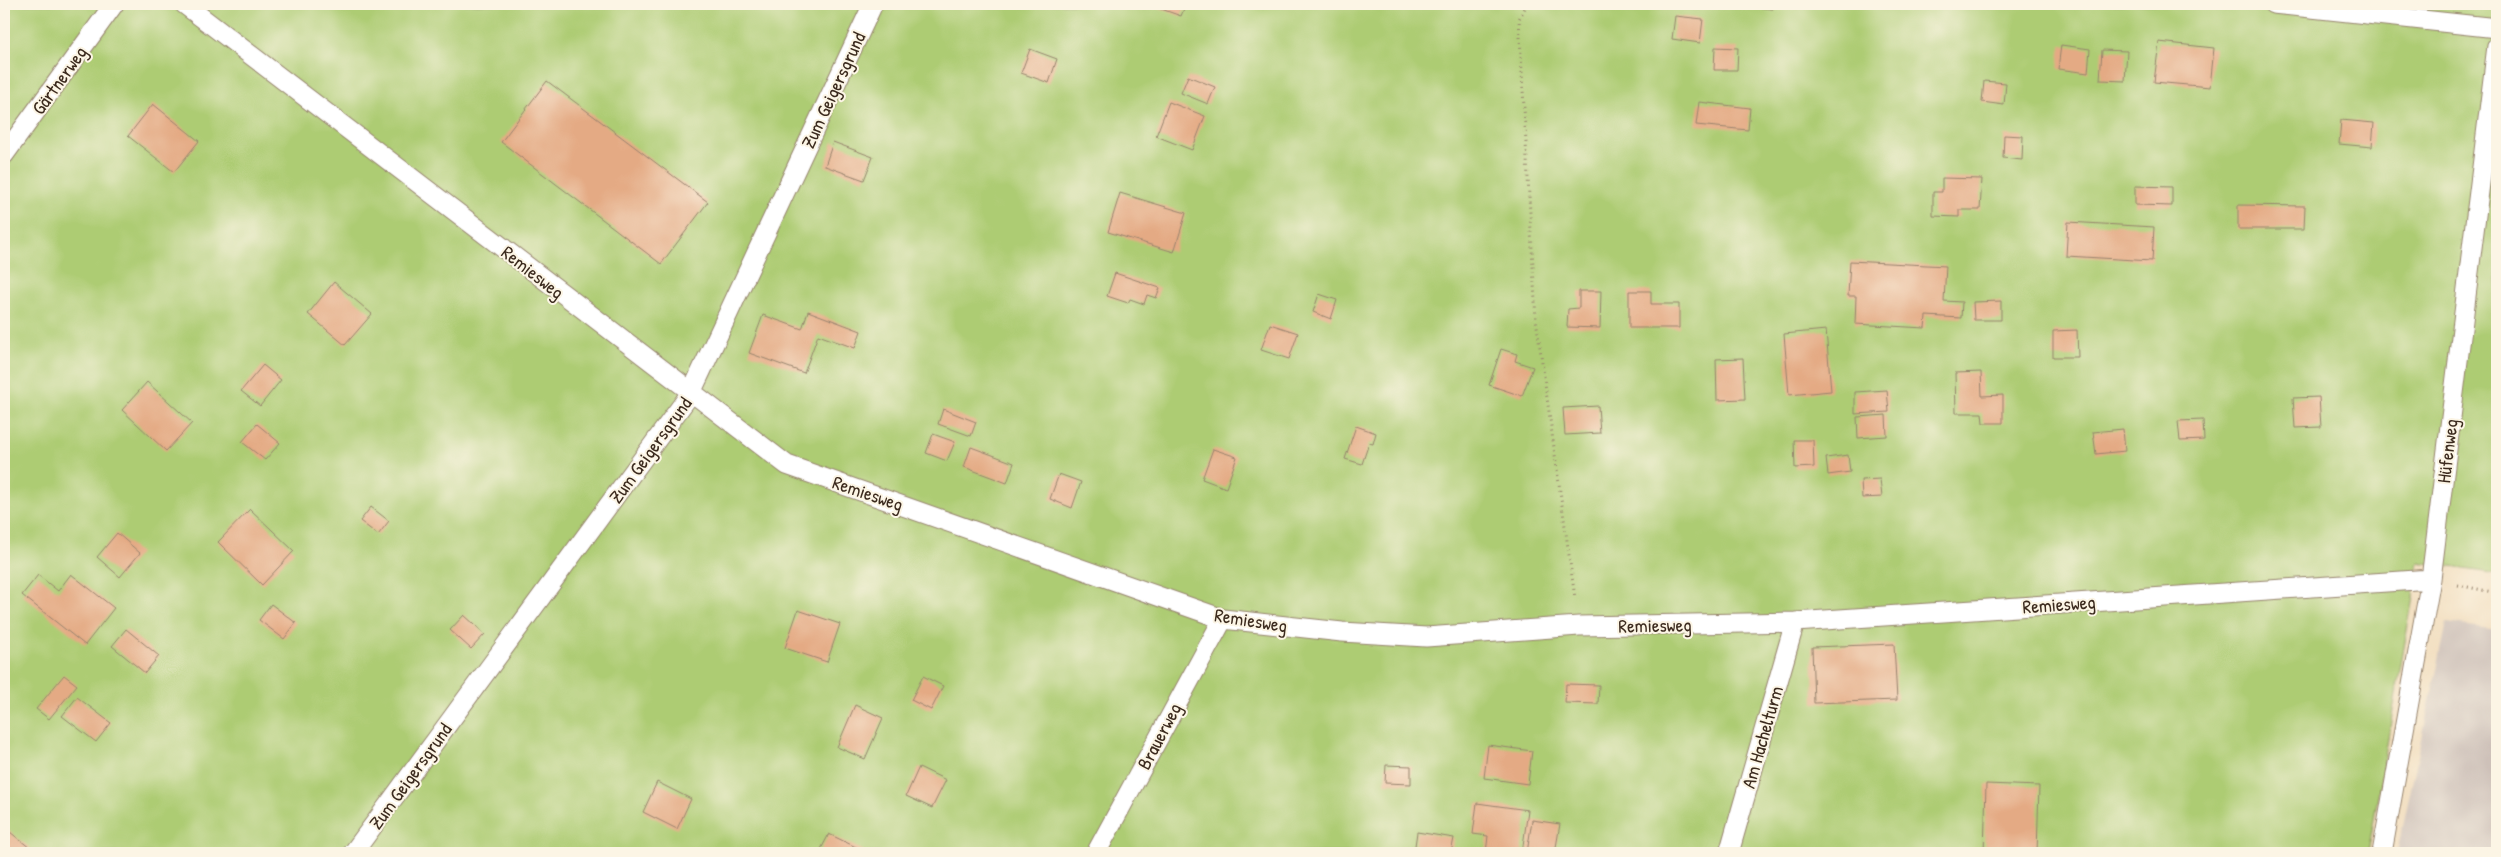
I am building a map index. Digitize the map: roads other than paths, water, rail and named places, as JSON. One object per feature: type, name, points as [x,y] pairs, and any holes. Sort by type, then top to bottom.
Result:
[{"type":"lane","name":"Gärtnerweg","points":[[4,155],[114,4]]},
{"type":"lane","name":"Remiesweg","points":[[184,4],[691,394],[787,465],[1222,619],[1342,632],[1426,637],[1578,626],[1795,622],[2431,579]]},
{"type":"lane","name":"Zum Geigersgrund","points":[[353,853],[691,394],[873,4]]},
{"type":"lane","points":[[2273,4],[2497,28]]},
{"type":"lane","name":"Hüfenweg","points":[[2382,853],[2431,579],[2497,46]]},
{"type":"lane","name":"Brauerweg","points":[[1096,853],[1222,619]]},
{"type":"lane","name":"Am Hachelturm","points":[[1729,853],[1795,622]]}]
